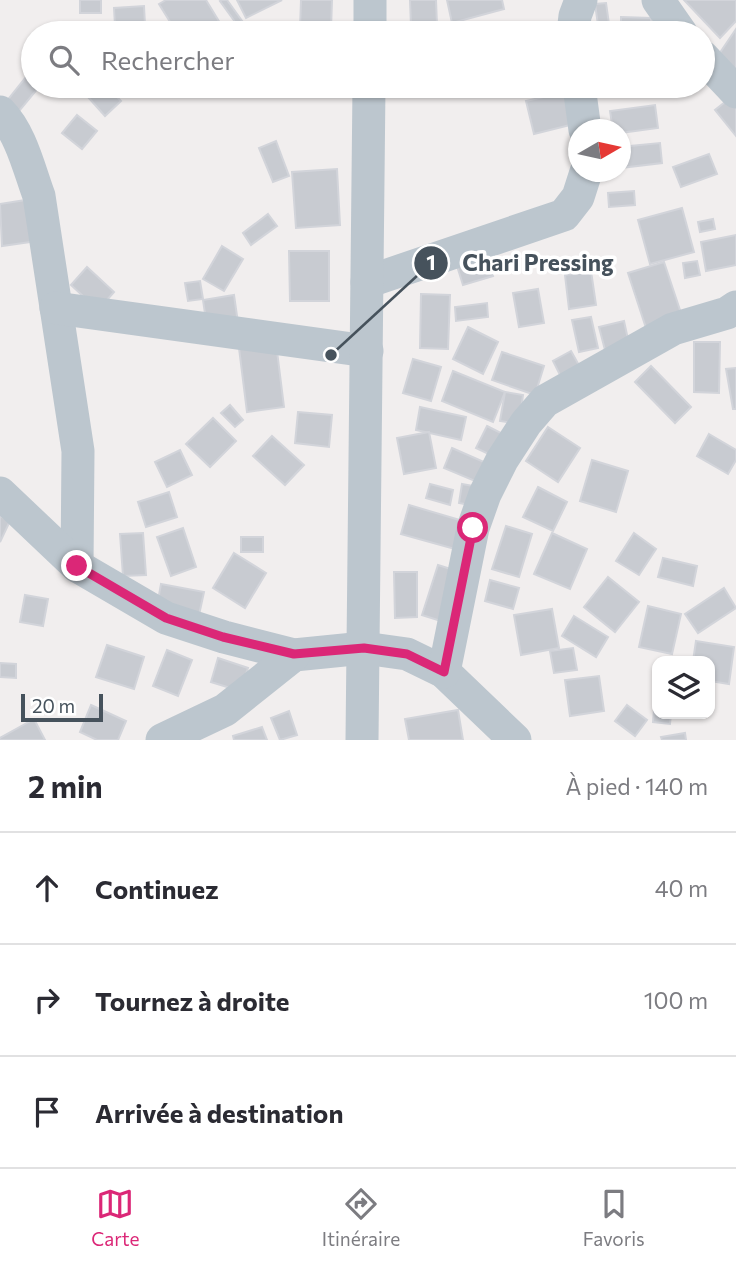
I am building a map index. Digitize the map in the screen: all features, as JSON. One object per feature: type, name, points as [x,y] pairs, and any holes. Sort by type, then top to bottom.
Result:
[{"type":"street","points":[[370,0],[370,21]]},
{"type":"street","points":[[574,21],[581,0]]},
{"type":"street","points":[[658,0],[673,21]]},
{"type":"street","points":[[715,70],[736,92]]},
{"type":"street","points":[[362,740],[369,98]]},
{"type":"street","points":[[581,98],[584,119]]},
{"type":"street","points":[[0,112],[6,118],[25,156],[38,196],[78,451],[77,566]]},
{"type":"street","points":[[368,282],[564,215],[578,197],[583,182]]},
{"type":"street","points":[[444,672],[473,528],[491,482],[526,423],[545,401],[673,329],[727,313],[736,307]]},
{"type":"street","points":[[56,308],[367,351]]},
{"type":"street","points":[[0,493],[77,566],[166,618],[223,637],[294,654],[364,648],[407,654],[444,672],[515,740]]},
{"type":"street","points":[[162,740],[225,710],[294,654]]},
{"type":"building","points":[[80,0],[101,0],[101,13],[80,13]]},
{"type":"building","points":[[166,0],[206,0],[219,21],[170,21],[159,4]]},
{"type":"building","points":[[227,0],[242,21],[234,21],[220,1]]},
{"type":"building","points":[[237,0],[282,0],[246,18]]},
{"type":"building","points":[[301,0],[332,0],[331,21],[300,21]]},
{"type":"building","points":[[410,0],[436,0],[437,21],[411,21]]},
{"type":"building","points":[[447,0],[502,0],[504,9],[452,21]]},
{"type":"building","points":[[684,0],[736,0],[736,21],[720,38],[715,33],[715,21],[704,21]]},
{"type":"building","points":[[606,3],[609,21],[597,21],[595,4]]},
{"type":"building","points":[[144,6],[145,21],[115,21],[114,8]]},
{"type":"building","points":[[621,17],[651,18],[651,21],[621,21]]},
{"type":"building","points":[[736,29],[736,74],[715,60]]},
{"type":"building","points":[[21,83],[21,98],[30,98],[15,116],[2,107]]},
{"type":"building","points":[[734,95],[736,98],[736,136],[715,110]]},
{"type":"building","points":[[89,98],[118,98],[121,101],[105,116]]},
{"type":"building","points":[[539,98],[572,98],[577,119],[568,119],[568,126],[534,134],[526,101]]},
{"type":"building","points":[[655,105],[658,128],[631,132],[631,119],[611,119],[610,111]]},
{"type":"building","points":[[77,115],[97,131],[82,149],[62,133]]},
{"type":"building","points":[[276,141],[289,176],[273,182],[259,148]]},
{"type":"building","points":[[660,143],[662,163],[631,167],[631,146]]},
{"type":"building","points":[[709,154],[717,174],[681,187],[673,167]]},
{"type":"building","points":[[337,169],[340,225],[296,228],[292,172]]},
{"type":"building","points":[[634,191],[635,205],[609,207],[608,193]]},
{"type":"building","points":[[32,199],[38,241],[2,246],[0,204]]},
{"type":"building","points":[[682,208],[694,252],[650,264],[638,220]]},
{"type":"building","points":[[268,214],[277,226],[251,245],[243,233]]},
{"type":"building","points":[[713,219],[715,229],[700,232],[698,222]]},
{"type":"building","points":[[736,235],[736,265],[706,271],[701,242]]},
{"type":"building","points":[[222,246],[243,259],[224,291],[203,279]]},
{"type":"building","points":[[289,251],[329,251],[329,301],[290,301]]},
{"type":"building","points":[[487,258],[493,276],[463,285],[457,266]]},
{"type":"building","points":[[697,261],[700,275],[685,278],[683,263]]},
{"type":"building","points":[[664,262],[682,316],[646,328],[628,273]]},
{"type":"building","points":[[87,267],[114,292],[98,310],[71,285]]},
{"type":"building","points":[[591,271],[596,305],[569,309],[565,275]]},
{"type":"building","points":[[200,281],[203,299],[188,301],[185,283]]},
{"type":"building","points":[[538,289],[544,323],[519,327],[513,293]]},
{"type":"building","points":[[421,294],[450,295],[448,349],[420,348]]},
{"type":"building","points":[[234,295],[238,323],[207,327],[203,300]]},
{"type":"building","points":[[487,303],[488,317],[456,321],[455,307]]},
{"type":"building","points":[[591,317],[598,348],[579,352],[572,320]]},
{"type":"building","points":[[624,321],[629,344],[605,350],[599,327]]},
{"type":"building","points":[[468,327],[498,342],[483,374],[453,359]]},
{"type":"building","points":[[694,342],[720,342],[719,393],[694,392]]},
{"type":"building","points":[[276,343],[284,407],[247,412],[239,348]]},
{"type":"building","points":[[571,351],[580,367],[561,377],[553,361]]},
{"type":"building","points":[[502,352],[544,366],[535,395],[492,380]]},
{"type":"building","points":[[413,359],[441,367],[431,401],[403,393]]},
{"type":"building","points":[[651,366],[691,407],[675,423],[635,382]]},
{"type":"building","points":[[736,368],[736,409],[733,409],[726,369]]},
{"type":"building","points":[[453,371],[505,392],[493,422],[442,401]]},
{"type":"building","points":[[505,392],[523,395],[519,424],[500,421]]},
{"type":"building","points":[[230,405],[243,420],[235,427],[221,413]]},
{"type":"building","points":[[420,407],[466,417],[461,440],[416,430]]},
{"type":"building","points":[[298,412],[332,415],[329,447],[295,443]]},
{"type":"building","points":[[213,418],[236,441],[210,467],[186,444]]},
{"type":"building","points":[[487,426],[509,437],[499,459],[476,448]]},
{"type":"building","points":[[548,427],[580,448],[558,482],[526,461]]},
{"type":"building","points":[[429,432],[436,468],[404,474],[397,438]]},
{"type":"building","points":[[709,434],[736,450],[736,460],[728,474],[697,456]]},
{"type":"building","points":[[272,436],[304,465],[285,485],[253,456]]},
{"type":"building","points":[[452,448],[484,462],[475,481],[444,468]]},
{"type":"building","points":[[180,450],[192,475],[167,487],[155,462]]},
{"type":"building","points":[[592,460],[628,471],[616,512],[580,501]]},
{"type":"building","points":[[430,484],[453,490],[450,505],[426,498]]},
{"type":"building","points":[[462,484],[479,487],[475,506],[459,503]]},
{"type":"building","points":[[538,487],[567,502],[553,531],[523,517]]},
{"type":"building","points":[[169,492],[177,517],[146,527],[138,502]]},
{"type":"building","points":[[409,505],[463,521],[455,549],[401,534]]},
{"type":"building","points":[[0,516],[10,521],[0,542]]},
{"type":"building","points":[[506,526],[532,534],[519,577],[492,569]]},
{"type":"building","points":[[183,528],[196,567],[171,576],[157,537]]},
{"type":"building","points":[[143,533],[146,575],[123,576],[120,534]]},
{"type":"building","points":[[552,533],[587,549],[570,589],[534,574]]},
{"type":"building","points":[[634,533],[656,549],[639,575],[616,561]]},
{"type":"building","points":[[241,537],[263,537],[263,552],[241,552]]},
{"type":"building","points":[[234,553],[266,573],[245,608],[213,588]]},
{"type":"building","points":[[663,558],[697,566],[693,586],[658,577]]},
{"type":"building","points":[[438,565],[460,572],[444,622],[422,615]]},
{"type":"building","points":[[394,572],[417,572],[417,617],[395,618]]},
{"type":"building","points":[[608,577],[639,602],[615,632],[584,607]]},
{"type":"building","points":[[490,580],[519,588],[513,609],[485,601]]},
{"type":"building","points":[[161,584],[204,592],[199,615],[157,606]]},
{"type":"building","points":[[724,588],[736,608],[698,633],[685,614]]},
{"type":"building","points":[[25,595],[48,599],[43,626],[20,622]]},
{"type":"building","points":[[648,606],[681,614],[672,654],[639,647]]},
{"type":"building","points":[[552,609],[559,648],[521,655],[514,615]]},
{"type":"building","points":[[574,616],[608,637],[596,657],[562,636]]},
{"type":"building","points":[[696,641],[734,647],[729,684],[715,682],[715,656],[694,656]]},
{"type":"building","points":[[107,645],[144,657],[134,689],[96,677]]},
{"type":"building","points":[[573,648],[577,670],[554,673],[550,651]]},
{"type":"building","points":[[167,650],[192,660],[178,696],[153,686]]},
{"type":"building","points":[[218,658],[248,668],[240,691],[211,682]]},
{"type":"building","points":[[0,663],[16,664],[16,678],[0,677]]},
{"type":"building","points":[[599,676],[604,711],[570,716],[565,680]]},
{"type":"building","points":[[91,705],[126,721],[118,740],[97,740],[80,732]]},
{"type":"building","points":[[627,705],[647,720],[635,736],[615,721]]},
{"type":"building","points":[[458,710],[463,740],[409,740],[405,719]]},
{"type":"building","points":[[289,711],[297,735],[280,740],[271,718]]},
{"type":"building","points":[[34,719],[45,740],[0,740],[0,738]]},
{"type":"building","points":[[653,719],[670,719],[670,724],[653,722]]},
{"type":"building","points":[[262,727],[267,740],[234,740],[233,736]]},
{"type":"building","points":[[685,733],[686,740],[662,740],[661,737]]},
{"type":"place","name":"Chari Pressing","points":[[331,355]]},
{"type":"route","points":[[77,566],[166,618],[223,637],[294,654],[364,648],[407,654],[444,672],[473,528]]}]
